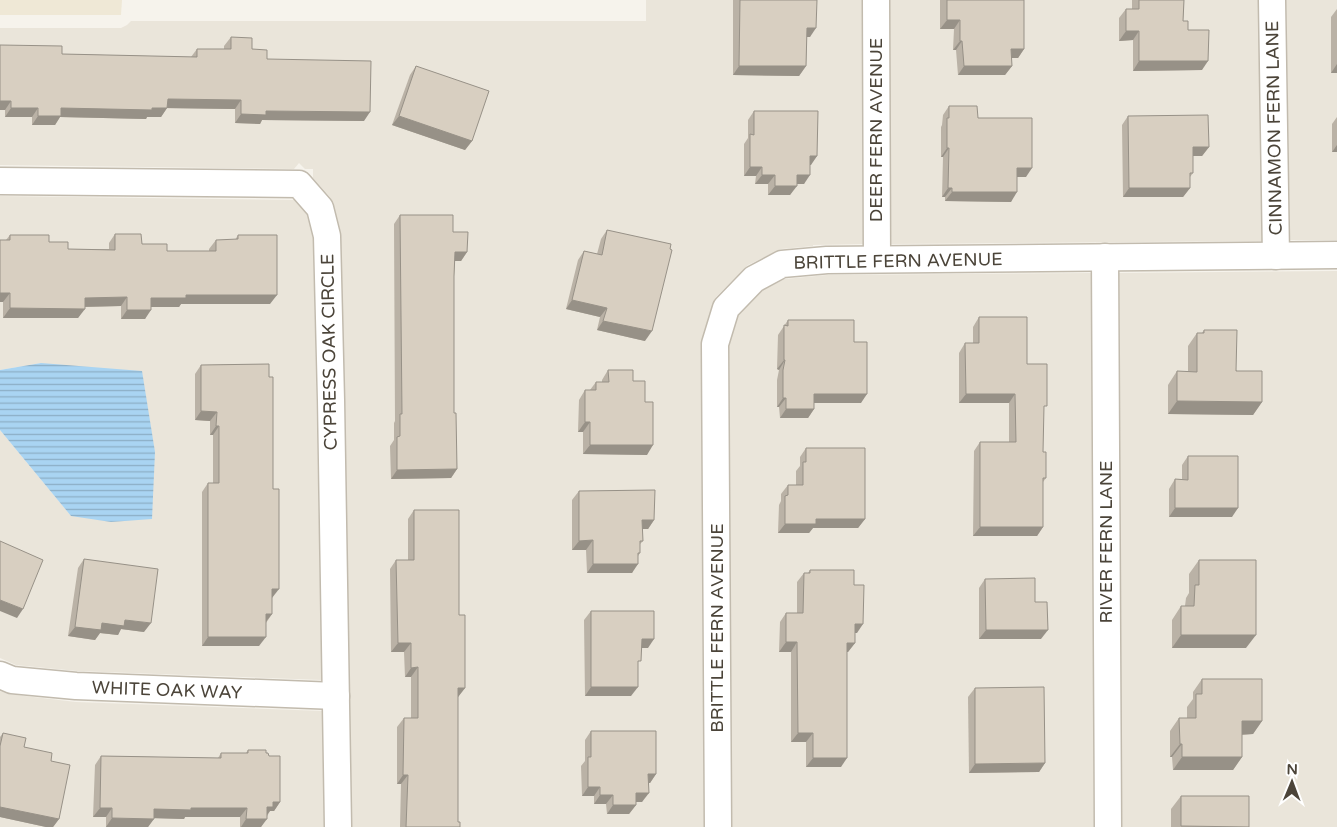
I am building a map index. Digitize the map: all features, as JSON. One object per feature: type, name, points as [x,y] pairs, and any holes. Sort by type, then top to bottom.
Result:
[{"type":"street","name":"DEER FERN AVENUE","points":[[876,0],[877,260]]},
{"type":"street","name":"CINNAMON FERN LANE","points":[[1272,0],[1276,256]]},
{"type":"street","name":"CYPRESS OAK CIRCLE","points":[[0,181],[299,184],[320,208],[327,236],[338,827]]},
{"type":"street","name":"BRITTLE FERN AVENUE","points":[[718,827],[715,344],[726,308],[754,279],[782,264],[826,260],[1337,255]]},
{"type":"street","name":"RIVER FERN LANE","points":[[1105,257],[1108,827]]},
{"type":"street","name":"WHITE OAK WAY","points":[[0,675],[12,680],[76,686],[336,696]]},
{"type":"shaded area","points":[[0,0],[122,0],[121,15],[0,15]]},
{"type":"shaded area","points":[[646,0],[862,0],[864,244],[813,245],[781,249],[748,265],[716,297],[702,345],[705,827],[352,827],[340,236],[330,197],[313,178],[313,169],[305,169],[299,163],[294,169],[0,165],[0,28],[121,28],[131,21],[646,21]]},
{"type":"shaded area","points":[[889,0],[1259,0],[1263,241],[891,244]]},
{"type":"shaded area","points":[[1286,0],[1337,0],[1337,240],[1290,240]]},
{"type":"shaded area","points":[[0,196],[294,200],[308,215],[313,238],[322,680],[77,671],[16,665],[0,658],[0,430],[71,516],[41,363],[0,370]]},
{"type":"shaded area","points":[[1337,271],[1337,827],[1121,827],[1119,273]]},
{"type":"shaded area","points":[[1092,273],[1094,827],[731,827],[728,346],[737,317],[761,291],[785,279],[827,275]]},
{"type":"shaded area","points":[[0,691],[8,694],[76,702],[323,711],[324,827],[0,827]]},
{"type":"water","points":[[41,363],[142,371],[155,452],[152,519],[111,522],[71,516],[0,430],[0,370]]},
{"type":"building","points":[[740,0],[817,0],[816,28],[807,28],[806,66],[739,66]]},
{"type":"building","points":[[947,0],[1024,0],[1024,49],[1011,49],[1012,66],[964,66],[962,41],[960,41],[960,20],[947,20]]},
{"type":"building","points":[[1139,0],[1184,0],[1183,21],[1188,21],[1188,30],[1209,30],[1208,61],[1139,61],[1139,31],[1126,31],[1126,9],[1139,9]]},
{"type":"building","points":[[231,37],[252,38],[252,49],[267,50],[267,59],[371,61],[370,112],[266,111],[266,115],[241,114],[241,100],[168,99],[167,108],[152,108],[152,110],[61,108],[61,116],[38,116],[38,108],[11,108],[11,101],[0,101],[0,45],[62,46],[62,54],[197,57],[197,49],[231,49]]},
{"type":"building","points":[[416,66],[489,91],[472,141],[399,116]]},
{"type":"building","points":[[949,106],[977,106],[978,118],[1032,118],[1032,168],[1017,168],[1017,192],[952,192],[952,188],[948,188],[949,148],[947,148],[947,118],[949,118]]},
{"type":"building","points":[[754,111],[818,111],[817,156],[810,156],[810,175],[797,175],[797,186],[775,186],[775,175],[762,175],[762,167],[750,167],[750,134],[754,135]]},
{"type":"building","points":[[1208,115],[1209,147],[1193,147],[1193,173],[1190,173],[1190,188],[1129,188],[1128,116]]},
{"type":"building","points":[[400,215],[453,215],[453,232],[468,232],[467,252],[455,252],[454,413],[456,413],[457,469],[397,470],[397,437],[400,436],[400,414],[402,414]]},
{"type":"building","points":[[607,230],[671,244],[670,249],[672,250],[652,331],[603,321],[607,308],[572,300],[584,251],[602,255]]},
{"type":"building","points":[[115,234],[141,234],[142,244],[167,244],[167,251],[216,251],[216,240],[238,239],[238,235],[277,235],[277,295],[186,295],[186,298],[151,298],[151,310],[127,310],[127,297],[85,298],[85,309],[10,308],[10,293],[0,293],[0,240],[10,240],[10,235],[49,235],[49,242],[68,242],[68,249],[115,250]]},
{"type":"building","points":[[979,317],[1027,317],[1027,364],[1047,364],[1047,406],[1044,406],[1043,452],[1046,452],[1046,478],[1043,478],[1043,527],[980,527],[980,442],[1016,442],[1015,394],[966,394],[965,343],[979,343]]},
{"type":"building","points":[[788,320],[854,320],[854,342],[867,342],[867,394],[814,394],[814,409],[786,409],[786,398],[783,398],[784,325],[788,326]]},
{"type":"building","points":[[1204,330],[1237,330],[1236,371],[1262,371],[1262,402],[1177,401],[1177,371],[1197,372],[1197,333],[1204,333]]},
{"type":"building","points":[[269,364],[269,377],[273,377],[273,489],[279,489],[279,589],[272,589],[272,614],[266,614],[266,637],[208,637],[208,483],[219,483],[219,426],[216,426],[217,412],[201,411],[201,365]]},
{"type":"building","points":[[608,370],[633,370],[633,381],[645,381],[645,402],[653,402],[653,445],[590,445],[590,422],[585,422],[585,390],[596,390],[596,382],[609,382]]},
{"type":"building","points":[[806,448],[865,448],[865,519],[816,519],[816,524],[785,524],[785,496],[788,495],[788,485],[803,485],[803,462],[806,462]]},
{"type":"building","points":[[1188,456],[1238,456],[1238,508],[1175,508],[1175,479],[1188,480]]},
{"type":"building","points":[[655,490],[654,520],[642,520],[643,541],[640,541],[638,564],[593,564],[593,540],[579,541],[579,491]]},
{"type":"building","points":[[414,510],[459,510],[459,615],[465,615],[465,688],[458,688],[458,822],[460,822],[460,827],[406,827],[408,775],[403,775],[404,718],[418,718],[418,667],[411,668],[411,643],[398,643],[396,560],[414,560]]},
{"type":"building","points":[[0,541],[43,560],[23,609],[0,600]]},
{"type":"building","points":[[84,559],[158,569],[151,623],[125,620],[124,626],[102,623],[101,630],[75,627]]},
{"type":"building","points":[[1199,560],[1256,560],[1256,635],[1181,635],[1181,606],[1194,606],[1195,585],[1199,585]]},
{"type":"building","points":[[810,570],[854,570],[854,585],[864,585],[863,624],[855,624],[855,643],[847,643],[847,758],[813,758],[813,733],[798,733],[797,642],[786,642],[786,613],[803,613],[804,573],[810,573]]},
{"type":"building","points":[[1035,578],[1035,602],[1047,602],[1048,630],[986,630],[985,579]]},
{"type":"building","points":[[591,611],[654,611],[654,639],[642,639],[641,661],[638,661],[638,687],[591,687]]},
{"type":"building","points":[[1202,679],[1262,679],[1262,721],[1242,721],[1242,757],[1182,757],[1179,718],[1196,718],[1196,694],[1202,694]]},
{"type":"building","points":[[1044,687],[1045,763],[975,764],[975,688]]},
{"type":"building","points":[[591,731],[656,731],[656,774],[648,774],[649,793],[636,793],[636,805],[613,805],[613,795],[600,795],[600,787],[588,787],[588,757],[591,757]]},
{"type":"building","points":[[3,733],[26,738],[24,747],[52,753],[51,761],[70,765],[59,819],[0,807],[0,746]]},
{"type":"building","points":[[248,750],[266,750],[269,756],[280,756],[280,802],[273,802],[273,807],[267,807],[267,819],[246,819],[247,808],[154,809],[154,819],[112,818],[112,808],[100,808],[101,756],[221,758],[221,753],[248,753]]},
{"type":"building","points":[[1181,796],[1249,796],[1249,827],[1181,826]]}]
